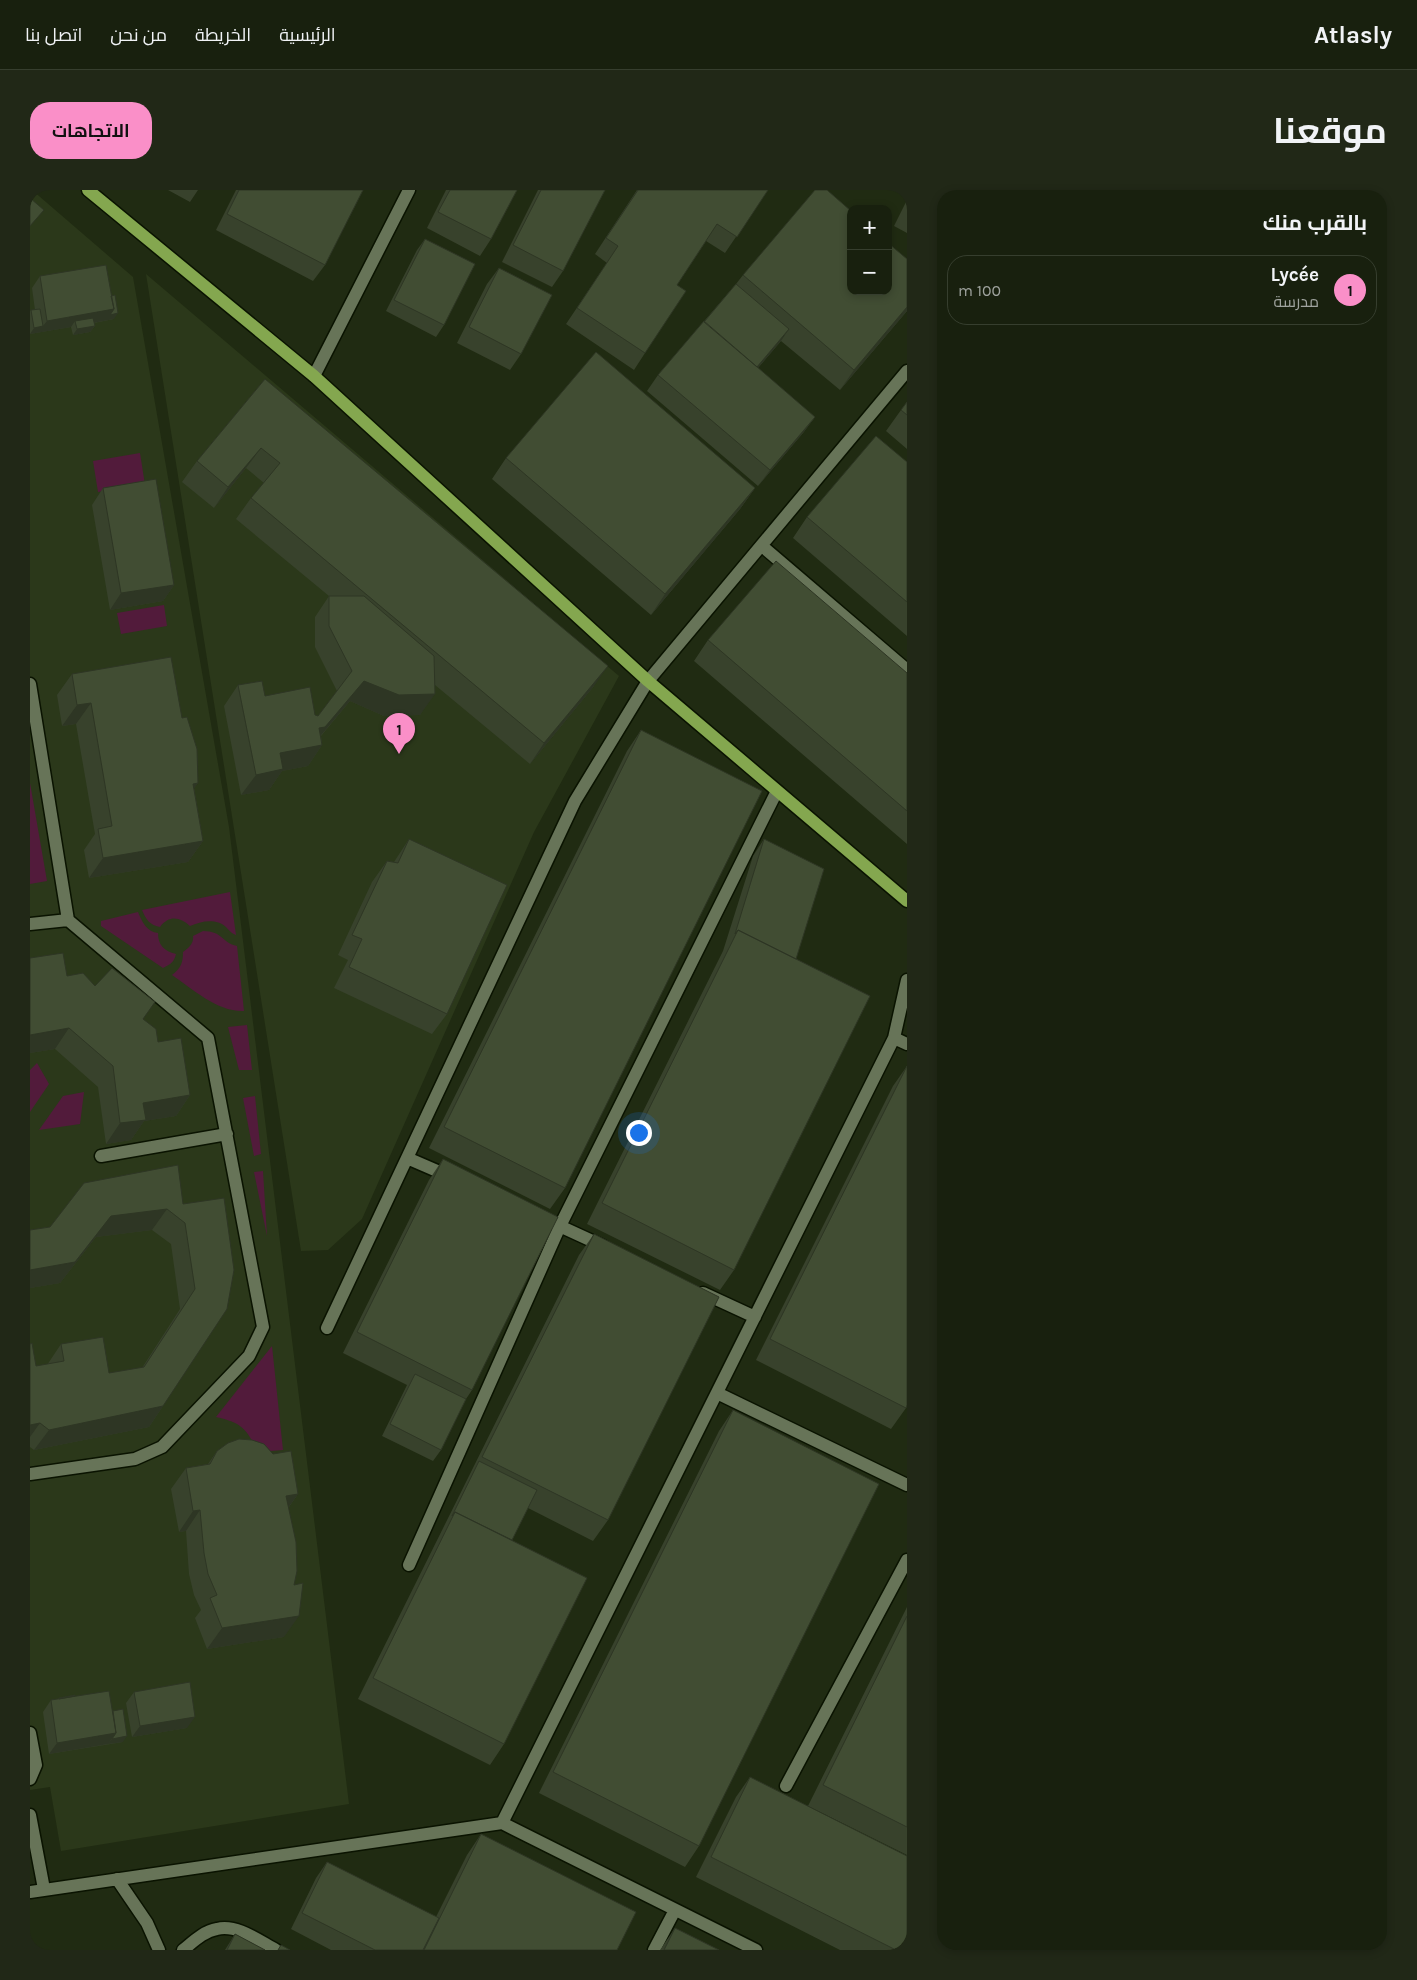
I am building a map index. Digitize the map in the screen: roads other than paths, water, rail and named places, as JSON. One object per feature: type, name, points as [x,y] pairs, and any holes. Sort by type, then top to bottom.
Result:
[{"type":"main road","points":[[88,190],[314,376],[648,681],[907,901]]},
{"type":"street","points":[[314,376],[409,190]]},
{"type":"street","points":[[327,1328],[575,801],[648,681],[907,371]]},
{"type":"street","points":[[762,546],[907,670]]},
{"type":"street","points":[[30,684],[36,758],[68,920],[208,1038],[263,1327],[249,1356],[162,1447],[135,1459],[30,1474]]},
{"type":"street","points":[[409,1565],[560,1226],[777,792]]},
{"type":"street","points":[[30,924],[68,920]]},
{"type":"street","points":[[502,1823],[894,1038],[907,980]]},
{"type":"street","points":[[894,1038],[907,1044]]},
{"type":"street","points":[[101,1156],[227,1134]]},
{"type":"street","points":[[407,1158],[461,1182]]},
{"type":"street","points":[[542,1218],[613,1251]]},
{"type":"street","points":[[693,1288],[755,1317]]},
{"type":"street","points":[[718,1393],[907,1485]]},
{"type":"street","points":[[786,1786],[907,1560]]},
{"type":"street","points":[[30,1733],[36,1765],[30,1779]]},
{"type":"street","points":[[30,1816],[44,1889]]},
{"type":"street","points":[[30,1892],[502,1823],[756,1950]]},
{"type":"street","points":[[117,1879],[146,1923],[159,1950]]},
{"type":"street","points":[[654,1950],[675,1910]]},
{"type":"street","points":[[184,1950],[202,1935],[218,1928],[237,1930],[276,1950]]},
{"type":"place","name":"Lycée","points":[[399,754]]}]
